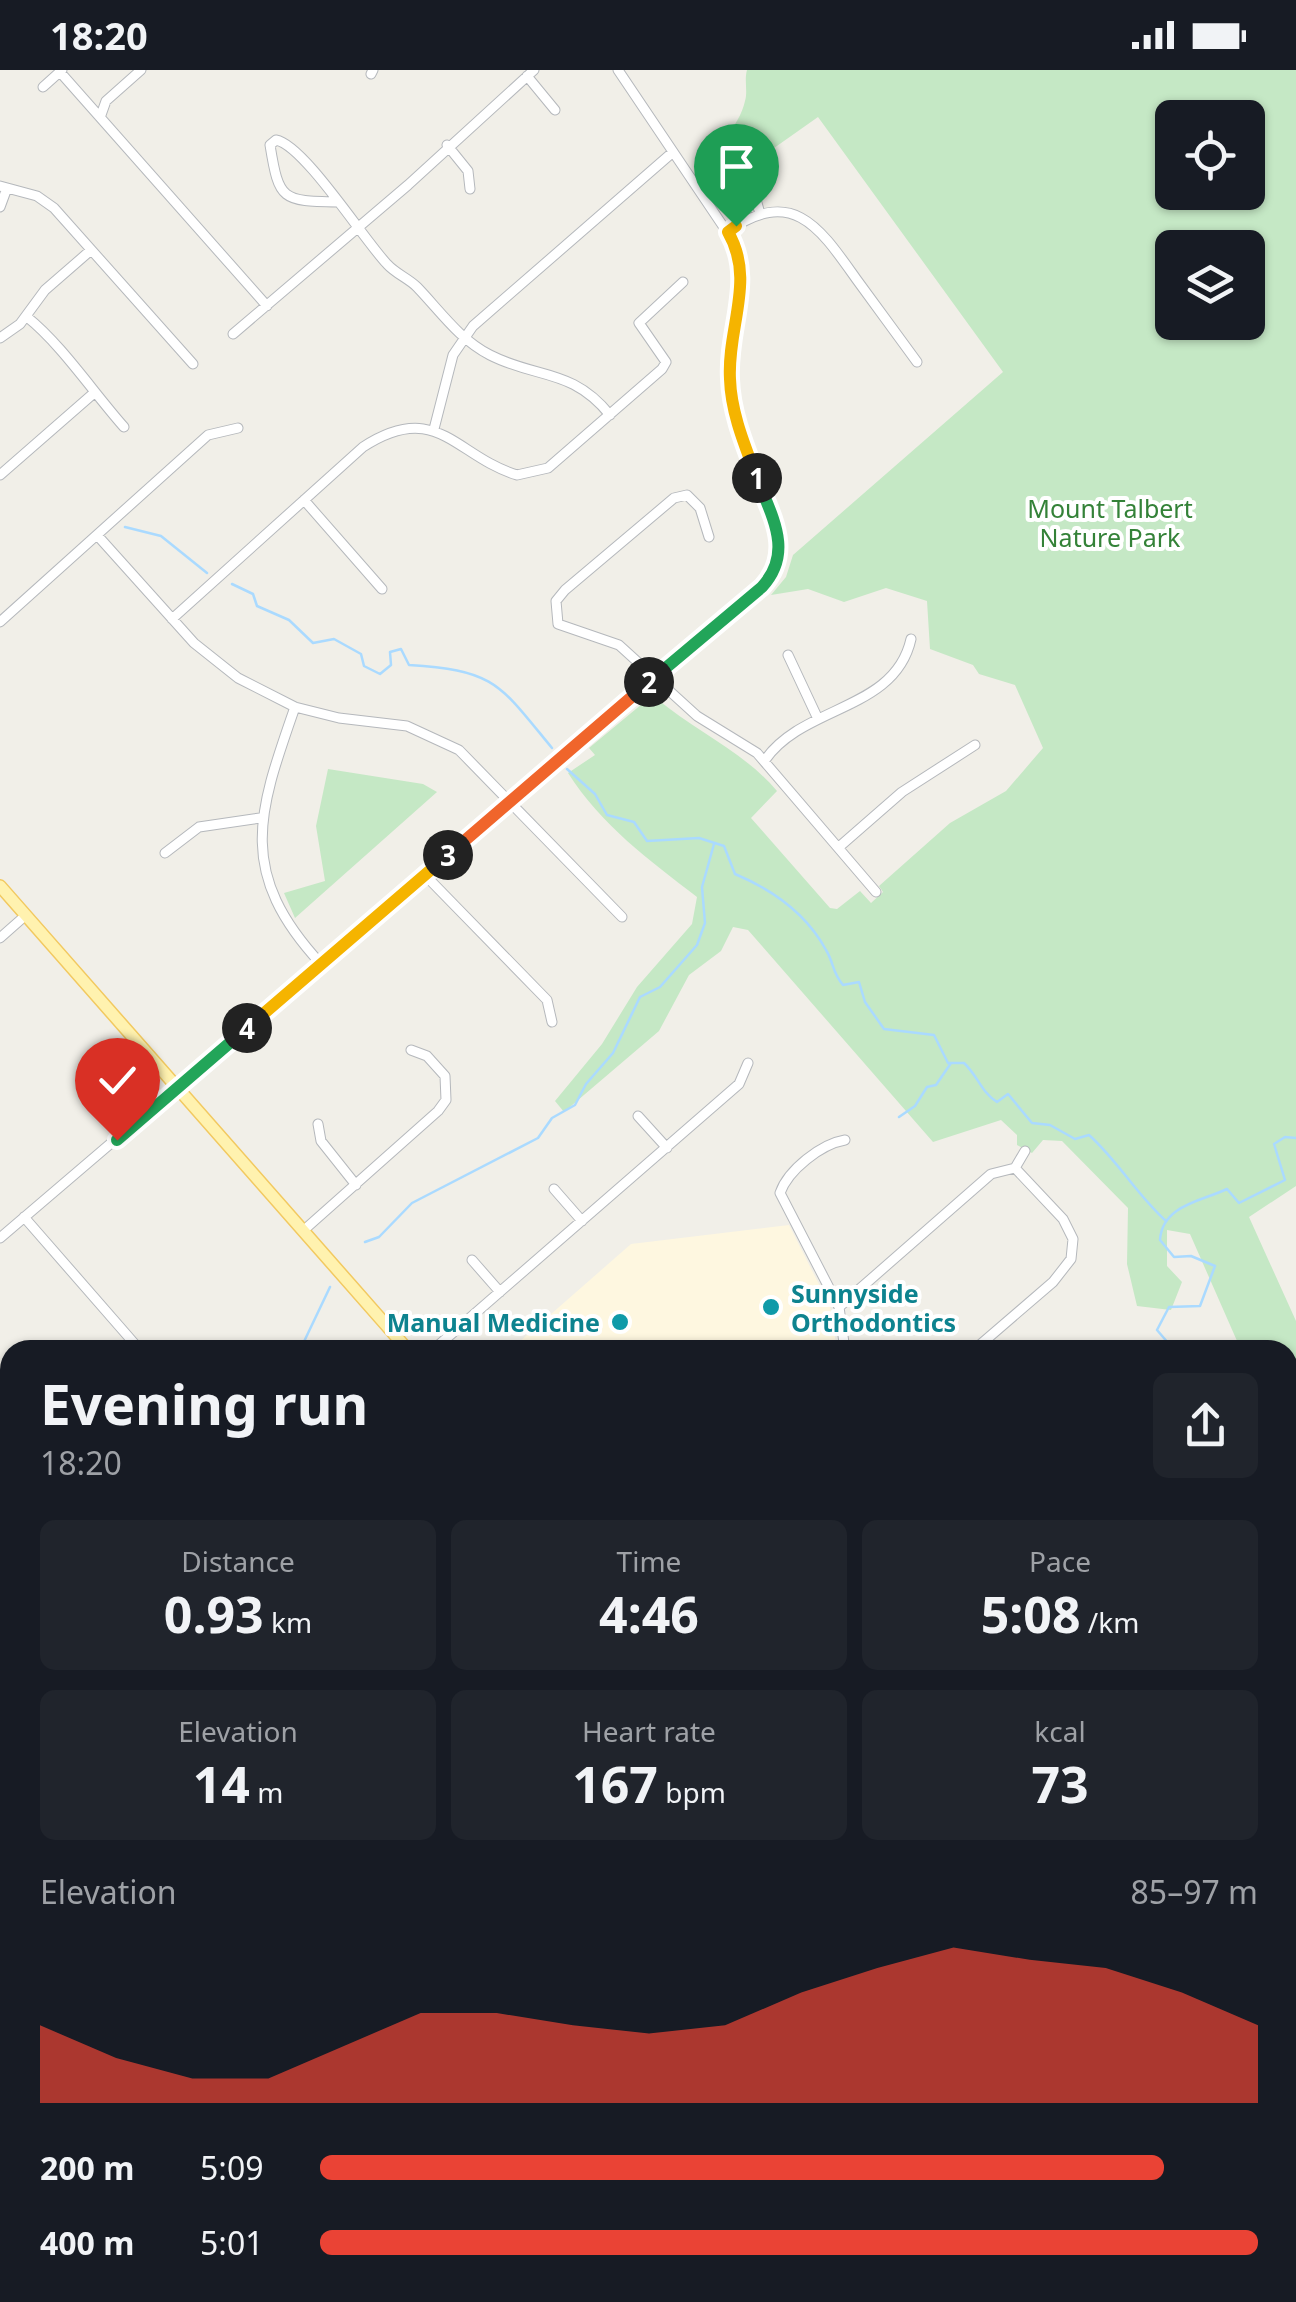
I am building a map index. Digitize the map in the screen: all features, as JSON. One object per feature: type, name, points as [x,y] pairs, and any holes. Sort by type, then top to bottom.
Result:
[{"type":"main road","points":[[0,886],[399,1340]]},
{"type":"street","points":[[100,115],[106,100],[141,70]]},
{"type":"street","points":[[0,1238],[762,587],[780,556],[778,533],[733,405],[730,350],[743,274],[728,232],[618,70]]},
{"type":"street","points":[[43,87],[61,71],[267,306]]},
{"type":"street","points":[[233,334],[530,73],[555,110]]},
{"type":"street","points":[[338,202],[298,202],[284,196],[277,185],[270,145],[276,140],[294,149],[338,202],[390,267],[417,287],[464,338],[492,356],[567,378],[595,396],[610,415]]},
{"type":"street","points":[[447,145],[468,171],[470,189]]},
{"type":"street","points":[[434,429],[448,371],[464,338],[486,313],[673,152]]},
{"type":"street","points":[[748,166],[760,214]]},
{"type":"street","points":[[0,208],[4,187],[45,201],[193,364]]},
{"type":"street","points":[[728,232],[760,214],[796,215],[822,232],[917,362]]},
{"type":"street","points":[[0,338],[91,250]]},
{"type":"street","points":[[172,619],[375,439],[399,430],[434,429],[456,438],[506,472],[528,476],[548,468],[662,369],[666,362],[639,323],[684,282]]},
{"type":"street","points":[[27,316],[54,340],[124,427]]},
{"type":"street","points":[[1,475],[94,393]]},
{"type":"street","points":[[0,622],[208,436],[238,428]]},
{"type":"street","points":[[709,538],[694,500],[686,495],[674,498],[556,601],[558,624],[619,644],[708,724],[766,760],[876,892]]},
{"type":"street","points":[[304,500],[382,589]]},
{"type":"street","points":[[97,535],[172,619],[223,667],[294,707],[428,733],[472,759],[622,917]]},
{"type":"street","points":[[766,760],[789,734],[886,681],[906,662],[911,638]]},
{"type":"street","points":[[788,656],[818,719]]},
{"type":"street","points":[[294,707],[260,818],[263,856],[273,895],[292,930],[321,964]]},
{"type":"street","points":[[838,847],[902,792],[975,744]]},
{"type":"street","points":[[164,853],[199,827],[260,818]]},
{"type":"street","points":[[425,875],[547,1000],[552,1022]]},
{"type":"street","points":[[0,938],[26,915]]},
{"type":"street","points":[[304,1230],[428,1123],[446,1100],[445,1076],[427,1056],[411,1050]]},
{"type":"street","points":[[445,1340],[739,1084],[748,1064]]},
{"type":"street","points":[[638,1116],[667,1148]]},
{"type":"street","points":[[318,1124],[321,1141],[356,1185]]},
{"type":"street","points":[[844,1340],[839,1307],[780,1193],[784,1182],[829,1143],[845,1140]]},
{"type":"street","points":[[839,1307],[991,1174],[1015,1168],[1025,1150]]},
{"type":"street","points":[[986,1340],[1053,1282],[1071,1259],[1070,1229],[1015,1168]]},
{"type":"street","points":[[554,1189],[582,1220]]},
{"type":"street","points":[[24,1217],[131,1340]]},
{"type":"street","points":[[472,1260],[500,1292]]},
{"type":"shaded area","points":[[789,1225],[830,1306],[835,1340],[521,1340],[631,1244]]},
{"type":"green space","name":"Mount Talbert Nature Park","points":[[747,70],[1296,70],[1296,1186],[1249,1217],[1296,1321],[1296,1340],[1237,1340],[1190,1234],[1167,1230],[1167,1266],[1182,1282],[1171,1310],[1137,1306],[1127,1264],[1128,1208],[1062,1141],[1043,1140],[1032,1153],[1017,1145],[1017,1135],[1001,1120],[933,1142],[748,930],[733,927],[721,951],[689,975],[659,1031],[564,1112],[555,1101],[602,1044],[637,987],[692,924],[697,897],[611,825],[568,773],[595,755],[589,748],[648,699],[657,699],[735,753],[777,791],[751,818],[830,908],[837,909],[860,891],[871,903],[883,892],[879,886],[950,823],[1006,791],[1043,748],[1015,685],[979,674],[973,665],[930,649],[927,601],[886,588],[844,602],[808,589],[771,595],[786,577],[793,555],[1003,372],[818,117],[740,172],[747,208],[737,215],[730,213],[698,167],[726,137],[742,111]]},
{"type":"green space","points":[[328,769],[423,784],[437,792],[295,918],[284,893],[325,881],[316,826]]},
{"type":"waterway","points":[[125,527],[161,536],[207,573]]},
{"type":"waterway","points":[[232,584],[253,594],[257,606],[289,620],[313,643],[334,639],[361,654],[364,666],[380,674],[391,665],[390,652],[401,649],[409,665],[479,677],[507,695],[552,748]]},
{"type":"waterway","points":[[567,769],[595,794],[607,815],[634,822],[647,841],[699,838],[724,846],[735,874],[775,895],[809,925],[843,985],[859,982],[865,1002],[884,1029],[934,1035],[948,1063],[964,1063],[997,1102],[1008,1094],[1032,1123],[1050,1125],[1075,1139],[1089,1135],[1166,1221]]},
{"type":"waterway","points":[[365,1242],[379,1237],[412,1203],[538,1138],[552,1118],[575,1105],[586,1084],[613,1053],[640,997],[660,987],[697,945],[705,923],[702,887],[714,844]]},
{"type":"waterway","points":[[899,1117],[915,1106],[927,1087],[936,1085],[951,1063]]},
{"type":"waterway","points":[[1166,1340],[1157,1330],[1169,1307],[1200,1306],[1215,1266],[1191,1256],[1174,1257],[1160,1240],[1162,1228],[1175,1212],[1227,1189],[1239,1203],[1285,1180],[1274,1144],[1285,1137],[1296,1138]]},
{"type":"waterway","points":[[305,1340],[330,1287]]},
{"type":"place","name":"Sunnyside Orthodontics","points":[[771,1307]]},
{"type":"place","name":"Manual Medicine","points":[[620,1322]]},
{"type":"route","points":[[117,1140],[772,575],[778,565],[780,540],[738,425],[731,392],[730,350],[743,274],[728,232],[736,226]]}]
